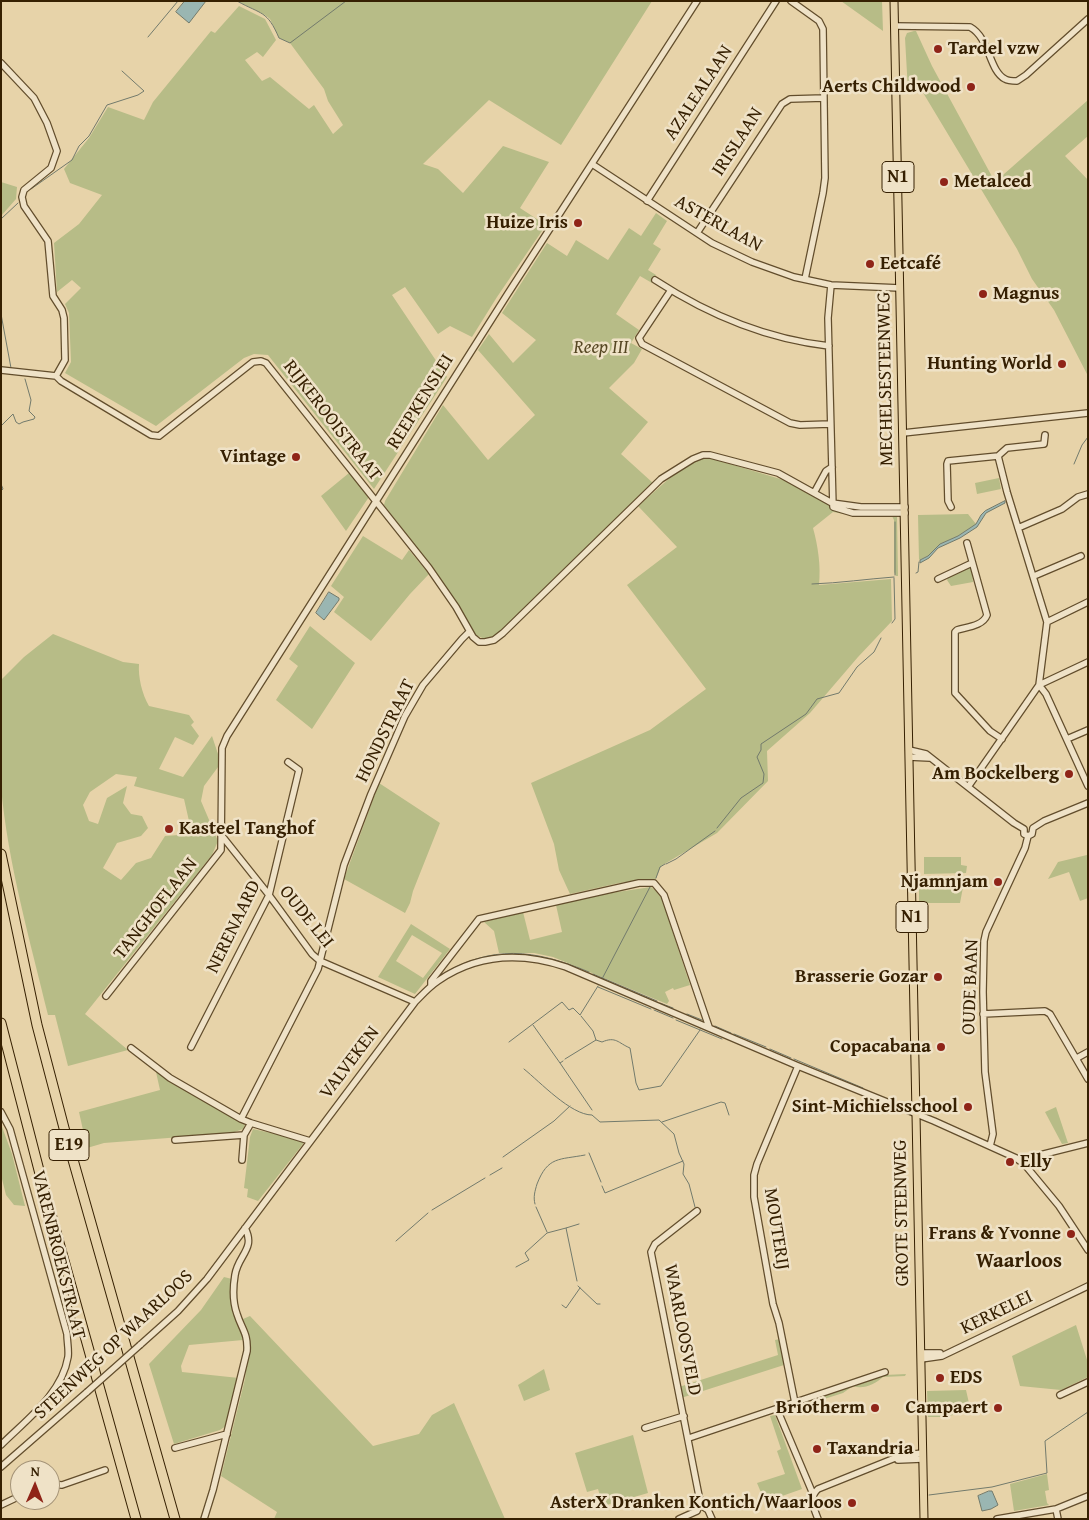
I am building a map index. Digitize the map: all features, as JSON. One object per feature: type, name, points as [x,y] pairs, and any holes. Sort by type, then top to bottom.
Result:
[{"type":"highway","name":"E19","points":[[1,854],[40,1035],[175,1519]]},
{"type":"highway","name":"E19","points":[[1,1023],[41,1178],[136,1519]]},
{"type":"main road","name":"MECHELSESTEENWEG","points":[[894,1],[909,754]]},
{"type":"main road","name":"GROTE STEENWEG","points":[[909,754],[924,1519]]},
{"type":"street","name":"REEPKENSLEI","points":[[222,836],[222,748],[227,736],[506,295],[697,1]]},
{"type":"street","name":"AZALEALAAN","points":[[647,201],[776,1]]},
{"type":"street","points":[[792,1],[819,21],[822,26],[824,185],[805,279]]},
{"type":"street","points":[[895,26],[970,26],[977,30],[982,37],[998,73],[1006,80],[1017,81],[1088,19]]},
{"type":"street","points":[[1,63],[34,98],[47,122],[57,151],[51,168],[24,190],[22,196],[24,206],[48,241],[53,296],[62,310],[64,318],[65,360],[56,376],[1,370]]},
{"type":"street","name":"IRISLAAN","points":[[697,233],[782,104],[790,99],[824,98]]},
{"type":"street","name":"ASTERLAAN","points":[[592,164],[697,233],[722,248],[752,262],[805,279],[832,285],[900,288]]},
{"type":"street","points":[[655,280],[714,313],[747,327],[785,338],[829,346]]},
{"type":"street","points":[[832,285],[828,312],[832,503]]},
{"type":"street","points":[[670,290],[639,338],[642,344],[793,424],[830,424]]},
{"type":"street","name":"RIJKEROOISTRAAT","points":[[56,376],[61,381],[151,435],[159,436],[253,362],[266,362],[438,582],[456,608],[469,632]]},
{"type":"street","points":[[904,433],[1088,413]]},
{"type":"street","points":[[951,507],[948,501],[948,462],[962,458],[998,456],[1008,448],[1044,444],[1045,435]]},
{"type":"street","points":[[469,632],[474,639],[482,642],[494,640],[504,633],[661,480],[682,464],[697,457],[710,455],[778,473],[832,503],[854,507],[905,510]]},
{"type":"street","points":[[968,787],[1039,685],[1048,622],[1007,492],[998,456]]},
{"type":"street","points":[[814,493],[826,471],[832,466]]},
{"type":"street","points":[[1018,528],[1062,510],[1078,497],[1088,494]]},
{"type":"street","points":[[967,544],[987,615],[985,620],[980,623],[955,632],[955,693],[990,731],[1002,739]]},
{"type":"street","points":[[1034,576],[1081,556]]},
{"type":"street","points":[[938,579],[972,563]]},
{"type":"street","points":[[1048,622],[1088,602]]},
{"type":"street","name":"HONDSTRAAT","points":[[241,1119],[318,969],[344,865],[388,754],[416,695],[451,651],[469,632]]},
{"type":"street","points":[[1039,685],[1088,662]]},
{"type":"street","points":[[1039,685],[1046,694],[1088,786]]},
{"type":"street","points":[[1066,739],[1088,730]]},
{"type":"street","points":[[909,754],[923,753],[1024,829],[1024,834],[1028,836],[1032,834],[1033,828],[1044,821],[1088,803]]},
{"type":"street","name":"NERENAARD","points":[[191,1047],[270,895],[299,770],[288,762]]},
{"type":"street","points":[[1024,829],[1028,825],[1033,828]]},
{"type":"street","name":"OUDE LEI","points":[[222,836],[270,895],[312,954],[320,961],[415,1002]]},
{"type":"street","name":"TANGHOFLAAN","points":[[106,996],[221,850],[222,836]]},
{"type":"street","name":"OUDE BAAN","points":[[990,1146],[993,1134],[985,1072],[983,1014],[984,941],[986,932],[1025,848],[1028,836]]},
{"type":"street","points":[[431,986],[431,981],[479,919],[639,883],[654,883],[664,895],[709,1027]]},
{"type":"street","points":[[431,986],[448,974],[469,965],[502,958],[532,958],[566,967],[1016,1158],[1025,1165],[1059,1206],[1088,1250]]},
{"type":"street","name":"VALVEKEN","points":[[310,1141],[415,1002],[431,986]]},
{"type":"street","points":[[983,1014],[1023,1013],[1033,1010],[1045,1010],[1050,1014],[1088,1079]]},
{"type":"street","points":[[131,1048],[170,1078],[241,1119],[310,1141]]},
{"type":"street","points":[[1077,1058],[1088,1052]]},
{"type":"street","name":"MOUTERIJ","points":[[795,1403],[779,1323],[773,1304],[753,1186],[757,1164],[798,1066]]},
{"type":"street","name":"VARENBROEKSTRAAT","points":[[1,1112],[10,1129],[67,1334],[68,1356],[62,1379],[50,1396],[1,1445]]},
{"type":"street","points":[[242,1160],[244,1135],[250,1123]]},
{"type":"street","points":[[175,1140],[244,1135]]},
{"type":"street","name":"STEENWEG OP WAARLOOS","points":[[1,1467],[140,1345],[207,1280],[310,1141]]},
{"type":"street","points":[[1025,1165],[1040,1155],[1088,1143]]},
{"type":"street","name":"WAARLOOSVELD","points":[[697,1211],[655,1244],[651,1252],[700,1504],[708,1510],[712,1519]]},
{"type":"street","points":[[204,1519],[213,1490],[247,1351],[245,1331],[237,1314],[234,1286],[235,1274],[240,1260],[250,1244],[250,1236],[245,1228]]},
{"type":"street","name":"KERKELEI","points":[[921,1356],[942,1356],[947,1354],[1088,1286]]},
{"type":"street","points":[[688,1438],[777,1410],[885,1372]]},
{"type":"street","points":[[1060,1395],[1088,1382]]},
{"type":"street","points":[[777,1410],[813,1494],[812,1499],[818,1519]]},
{"type":"street","name":"WAARLOOSVELD","points":[[645,1428],[684,1416]]},
{"type":"street","points":[[175,1448],[227,1434]]},
{"type":"street","points":[[813,1494],[818,1489],[900,1456],[922,1456]]},
{"type":"street","points":[[60,1484],[106,1470]]},
{"type":"street","points":[[997,1519],[1056,1509],[1088,1496]]},
{"type":"street","points":[[679,1519],[697,1511],[700,1504]]},
{"type":"street","points":[[1056,1509],[1058,1519]]},
{"type":"green space","points":[[237,1],[652,1],[561,145],[489,100],[423,164],[438,169],[463,193],[503,146],[549,162],[520,208],[546,225],[472,337],[450,326],[438,334],[405,287],[392,295],[447,377],[374,489],[268,355],[254,354],[244,358],[156,426],[65,373],[71,362],[69,313],[65,304],[81,288],[72,280],[57,292],[54,243],[79,224],[102,195],[70,183],[64,169],[89,138],[108,107],[144,120],[153,102],[211,31],[215,33],[239,6],[265,19],[276,40],[263,57],[257,52],[245,60],[262,81],[270,77],[309,109],[314,105],[333,134],[343,125],[328,101],[324,89],[290,43],[279,38],[270,19]]},
{"type":"green space","points":[[841,1],[882,1],[883,31]]},
{"type":"green space","points":[[916,31],[932,66],[995,182],[1088,100],[1088,136],[1065,156],[1088,180],[1088,376],[1054,310],[1032,279],[1017,249],[922,91],[908,91],[905,38],[907,33]]},
{"type":"green space","points":[[1,182],[17,187],[16,199],[1,216]]},
{"type":"green space","name":"Reep III","points":[[656,213],[667,221],[653,244],[661,249],[648,270],[656,275],[652,283],[640,276],[616,314],[639,330],[631,343],[642,349],[634,363],[609,388],[648,422],[621,454],[653,483],[513,620],[492,638],[485,639],[475,635],[444,585],[384,505],[385,501],[443,405],[488,460],[535,415],[478,350],[489,334],[513,363],[536,340],[502,313],[547,243],[567,256],[576,240],[608,260],[629,228],[641,236]]},
{"type":"green space","points":[[710,458],[787,481],[831,506],[830,509],[836,511],[897,516],[898,576],[894,572],[894,520],[892,516],[861,517],[833,512],[813,528],[819,556],[819,585],[891,579],[892,621],[810,713],[767,751],[768,781],[717,833],[661,866],[656,879],[619,883],[570,894],[559,870],[554,844],[531,783],[650,730],[706,689],[627,585],[677,547],[638,506],[680,469],[695,460]]},
{"type":"green space","points":[[349,473],[369,497],[346,531],[321,496]]},
{"type":"green space","points":[[999,478],[1001,489],[977,494],[975,483]]},
{"type":"green space","points":[[968,514],[976,524],[958,536],[940,544],[928,556],[919,560],[918,515]]},
{"type":"green space","points":[[363,536],[402,560],[409,550],[429,574],[371,641],[334,612],[344,597],[331,586]]},
{"type":"green space","points":[[968,567],[972,570],[973,582],[951,586],[947,580],[949,576]]},
{"type":"green space","points":[[310,626],[355,663],[312,729],[276,700],[298,666],[289,659]]},
{"type":"green space","points":[[53,634],[123,662],[139,664],[141,685],[149,706],[189,715],[194,722],[191,725],[199,736],[193,745],[175,737],[159,769],[183,777],[212,736],[221,763],[204,786],[201,801],[218,841],[212,855],[85,1014],[128,1050],[68,1066],[55,1015],[48,1015],[14,873],[4,816],[1,787],[1,680],[24,657]],"holes":[[[116,774],[137,777],[134,786],[184,799],[189,821],[179,835],[165,836],[151,858],[136,863],[121,880],[103,868],[117,843],[141,836],[148,828],[142,816],[131,814],[123,803],[127,786],[107,798],[98,824],[89,821],[83,805],[90,792]]]},
{"type":"green space","points":[[379,783],[440,823],[405,913],[344,879]]},
{"type":"green space","points":[[1087,855],[1088,898],[1080,901],[1069,872],[1048,879],[1058,862]]},
{"type":"green space","points":[[924,857],[961,857],[961,865],[967,866],[966,873],[924,874]]},
{"type":"green space","points":[[964,882],[960,903],[919,903],[919,883]]},
{"type":"green space","points":[[651,887],[662,899],[690,985],[674,990],[673,988],[665,992],[669,1001],[667,1004],[553,957],[534,953],[499,953],[494,931],[484,922],[523,912],[530,940],[562,932],[556,905],[604,894]]},
{"type":"green space","points":[[411,924],[450,949],[415,994],[378,977]],"holes":[[[412,935],[442,953],[423,978],[396,961]]]},
{"type":"green space","points":[[156,1072],[245,1125],[243,1129],[232,1133],[104,1143],[87,1148],[79,1112],[160,1090]]},
{"type":"green space","points":[[1056,1107],[1068,1143],[1062,1144],[1045,1112]]},
{"type":"green space","points":[[1,1124],[12,1154],[25,1206],[14,1205],[6,1195],[1,1175]]},
{"type":"green space","points":[[253,1129],[303,1141],[303,1144],[258,1201],[247,1197],[248,1189],[244,1188],[250,1137]]},
{"type":"green space","points":[[224,1277],[232,1279],[243,1340],[189,1345],[181,1366],[182,1372],[239,1378],[226,1426],[220,1430],[174,1444],[149,1364],[201,1310]]},
{"type":"green space","points":[[250,1316],[373,1446],[419,1434],[432,1415],[454,1403],[505,1519],[274,1519],[277,1512],[221,1476],[245,1379],[250,1337],[243,1319]]},
{"type":"green space","points":[[1076,1325],[1088,1363],[1088,1377],[1061,1390],[1020,1386],[1012,1356]]},
{"type":"green space","points":[[780,1339],[784,1365],[681,1398],[679,1387],[778,1355],[775,1340]]},
{"type":"green space","points":[[544,1369],[550,1390],[524,1401],[518,1385]]},
{"type":"green space","points":[[906,1374],[905,1376],[883,1377],[865,1387],[853,1386],[843,1393],[818,1401],[817,1398],[805,1403],[804,1401],[885,1375]]},
{"type":"green space","points":[[966,1390],[971,1412],[942,1417],[928,1417],[927,1391]]},
{"type":"green space","points":[[775,1415],[802,1489],[765,1502],[757,1483],[785,1474],[777,1451],[781,1449],[770,1416]]},
{"type":"green space","points":[[633,1435],[648,1493],[603,1506],[598,1489],[587,1492],[575,1453]]},
{"type":"green space","points":[[1047,1474],[1049,1490],[1045,1491],[1049,1505],[1014,1511],[1010,1484]]},
{"type":"water","points":[[185,1],[206,1],[189,23],[176,12]]},
{"type":"water","points":[[1005,501],[1005,503],[986,513],[977,527],[960,538],[938,548],[929,558],[920,563],[920,560],[928,556],[940,544],[958,536],[976,524],[985,511]]},
{"type":"water","points":[[329,592],[339,598],[339,600],[324,620],[316,613]]},
{"type":"water","points":[[992,1491],[998,1505],[982,1511],[978,1496]]},
{"type":"waterway","points":[[148,37],[178,1]]},
{"type":"waterway","points":[[237,1],[263,14],[271,22],[279,38],[290,43],[346,1]]},
{"type":"waterway","points":[[31,189],[72,160],[79,146],[89,136],[107,105],[138,95],[144,91],[122,71]]},
{"type":"waterway","points":[[1,219],[18,203]]},
{"type":"waterway","points":[[1,314],[11,368]]},
{"type":"waterway","points":[[1,426],[13,414],[16,422],[19,424],[34,419],[35,417],[29,411],[31,400],[25,379]]},
{"type":"waterway","points":[[1074,464],[1082,445],[1088,437]]},
{"type":"waterway","points":[[1,484],[3,489],[1,491]]},
{"type":"waterway","points":[[895,522],[895,575]]},
{"type":"waterway","points":[[916,573],[918,572],[919,562]]},
{"type":"waterway","points":[[812,584],[894,577]]},
{"type":"waterway","points":[[892,623],[895,619],[894,578]]},
{"type":"waterway","points":[[717,828],[741,798],[763,783],[764,774],[757,757],[761,750],[761,744],[806,714],[817,699],[839,693],[857,667],[874,652],[881,638]]},
{"type":"waterway","points":[[666,864],[715,831]]},
{"type":"waterway","points":[[656,878],[660,867],[665,864]]},
{"type":"waterway","points":[[602,979],[650,887]]},
{"type":"waterway","points":[[439,976],[477,959],[513,953],[550,958],[589,972]]},
{"type":"waterway","points":[[593,974],[657,1001]]},
{"type":"waterway","points":[[509,1042],[562,1002],[569,1010],[573,1008],[580,1015],[598,986]]},
{"type":"waterway","points":[[598,987],[651,1009]]},
{"type":"waterway","points":[[660,1003],[673,1008]]},
{"type":"waterway","points":[[654,1010],[673,1018]]},
{"type":"waterway","points":[[687,1014],[702,1020]]},
{"type":"waterway","points":[[565,1059],[596,1040],[593,1031],[581,1016]]},
{"type":"waterway","points":[[676,1020],[722,1039]]},
{"type":"waterway","points":[[533,1025],[560,1063],[563,1061]]},
{"type":"waterway","points":[[715,1026],[731,1033]]},
{"type":"waterway","points":[[596,1040],[602,1042],[614,1040],[630,1048],[639,1090],[661,1086],[700,1030]]},
{"type":"waterway","points":[[734,1034],[766,1047]]},
{"type":"waterway","points":[[770,1049],[791,1058]]},
{"type":"waterway","points":[[794,1059],[863,1088]]},
{"type":"waterway","points":[[560,1063],[592,1110]]},
{"type":"waterway","points":[[524,1069],[565,1104],[584,1114],[592,1115],[600,1122],[659,1120],[674,1134],[684,1164],[683,1174],[689,1184],[695,1207]]},
{"type":"waterway","points":[[662,1122],[721,1102],[725,1103],[729,1115]]},
{"type":"waterway","points":[[503,1157],[554,1121],[570,1106]]},
{"type":"waterway","points":[[589,1153],[601,1182]]},
{"type":"waterway","points":[[535,1204],[534,1196],[537,1184],[545,1168],[561,1159],[585,1155]]},
{"type":"waterway","points":[[602,1186],[605,1193],[683,1161]]},
{"type":"waterway","points":[[490,1175],[502,1168]]},
{"type":"waterway","points":[[432,1210],[485,1178]]},
{"type":"waterway","points":[[536,1207],[547,1232]]},
{"type":"waterway","points":[[396,1241],[428,1213]]},
{"type":"waterway","points":[[577,1281],[566,1228],[579,1224]]},
{"type":"waterway","points":[[516,1267],[529,1260],[525,1253],[547,1233],[566,1228]]},
{"type":"waterway","points":[[578,1286],[597,1304],[600,1304]]},
{"type":"waterway","points":[[562,1305],[566,1308],[580,1288]]},
{"type":"waterway","points":[[929,1495],[992,1487],[1047,1473],[1045,1441],[1088,1412]]},
{"type":"place","name":"Tardel vzw","points":[[938,49]]},
{"type":"place","name":"Aerts Childwood","points":[[971,87]]},
{"type":"place","name":"Metalced","points":[[944,182]]},
{"type":"place","name":"Huize Iris","points":[[578,223]]},
{"type":"place","name":"Eetcafé","points":[[870,264]]},
{"type":"place","name":"Magnus","points":[[983,294]]},
{"type":"place","name":"Hunting World","points":[[1062,364]]},
{"type":"place","name":"Vintage","points":[[296,457]]},
{"type":"place","name":"Am Bockelberg","points":[[1069,774]]},
{"type":"place","name":"Kasteel Tanghof","points":[[169,829]]},
{"type":"place","name":"Njamnjam","points":[[998,882]]},
{"type":"place","name":"Brasserie Gozar","points":[[938,977]]},
{"type":"place","name":"Copacabana","points":[[941,1047]]},
{"type":"place","name":"Sint-Michielsschool","points":[[968,1107]]},
{"type":"place","name":"Elly","points":[[1010,1162]]},
{"type":"place","name":"Frans & Yvonne","points":[[1071,1234]]},
{"type":"place","name":"EDS","points":[[940,1378]]},
{"type":"place","name":"Briotherm","points":[[875,1408]]},
{"type":"place","name":"Campaert","points":[[998,1408]]},
{"type":"place","name":"Taxandria","points":[[817,1449]]},
{"type":"place","name":"AsterX Dranken Kontich/Waarloos","points":[[852,1503]]},
{"type":"district","name":"Waarloos","points":[[1019,1262]]}]
